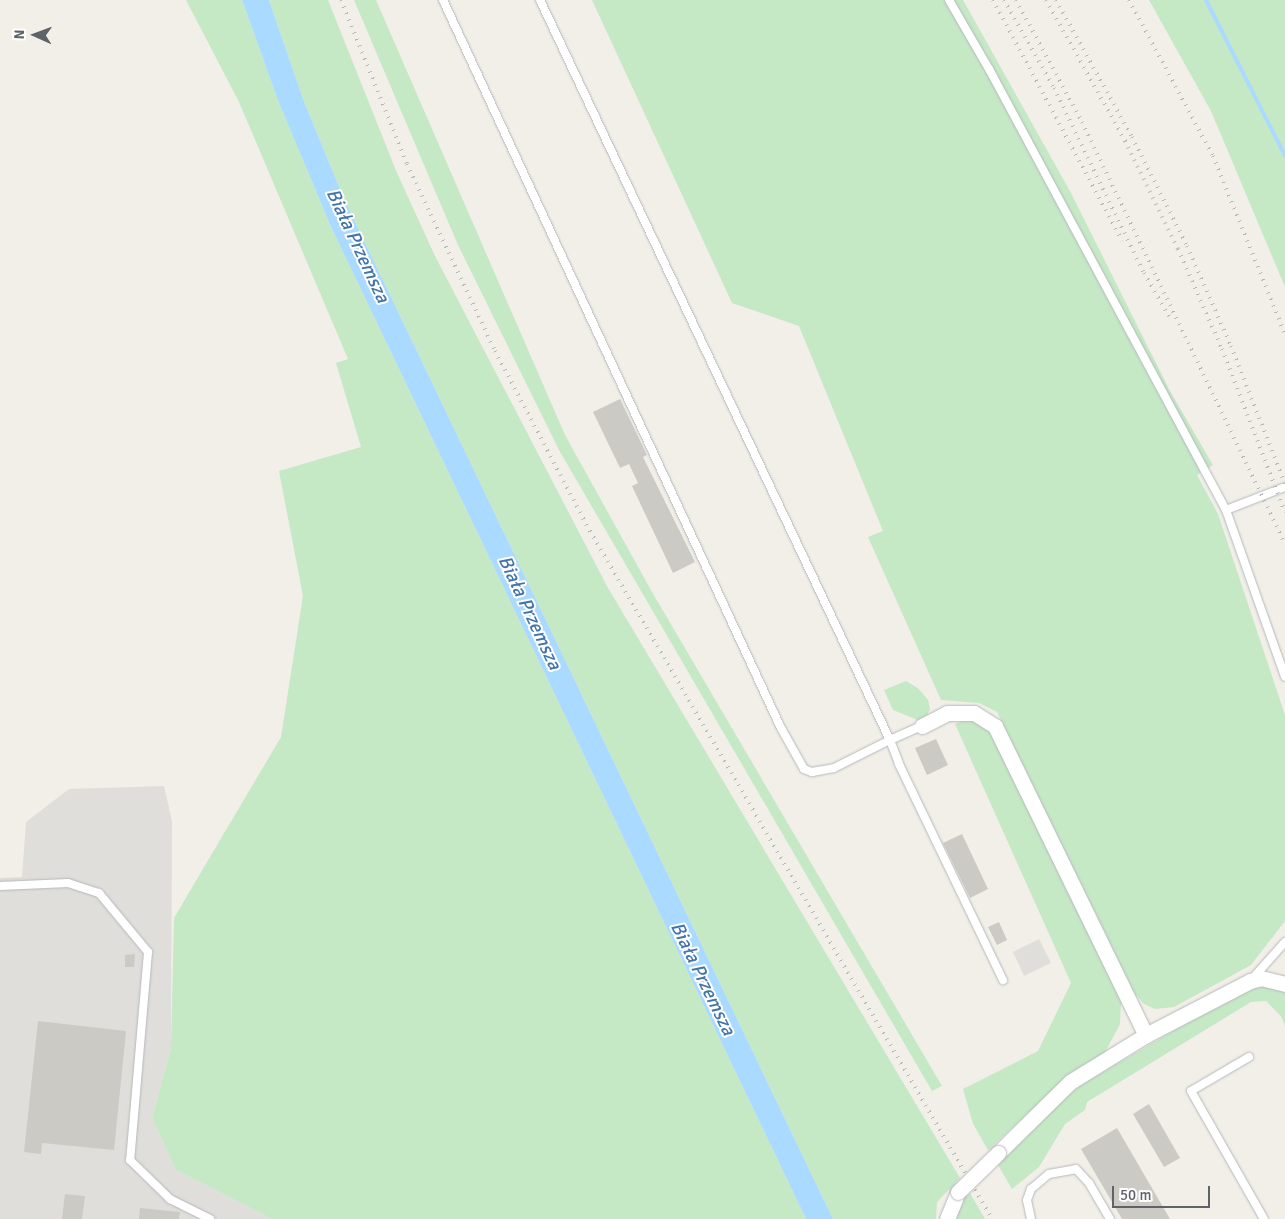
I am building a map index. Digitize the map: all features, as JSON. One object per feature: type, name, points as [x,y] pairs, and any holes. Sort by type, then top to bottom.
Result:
[{"type":"street","points":[[922,726],[947,713],[974,713],[995,726],[1146,1035]]},
{"type":"street","points":[[947,1219],[958,1192],[1070,1082],[1146,1035],[1250,981],[1261,978],[1285,984]]},
{"type":"lane","points":[[443,0],[781,728],[804,769],[812,772],[834,768],[922,726]]},
{"type":"lane","points":[[540,0],[890,740],[899,764],[1003,980]]},
{"type":"lane","points":[[949,0],[989,69],[1226,510],[1285,677]]},
{"type":"lane","points":[[1226,510],[1285,487]]},
{"type":"lane","points":[[0,886],[68,883],[99,893],[148,952],[130,1160],[170,1199],[210,1219]]},
{"type":"lane","points":[[1250,981],[1285,942]]},
{"type":"lane","points":[[1249,1057],[1191,1091],[1264,1219]]},
{"type":"lane","points":[[1031,1219],[1026,1200],[1031,1189],[1049,1174],[1076,1169],[1089,1183],[1110,1219]]},
{"type":"shaded area","points":[[164,786],[172,821],[171,1048],[152,1118],[176,1170],[272,1219],[0,1219],[0,878],[22,877],[26,822],[69,789]]},
{"type":"shaded area","points":[[1039,939],[1051,963],[1024,976],[1013,952]]},
{"type":"green space","points":[[186,0],[242,0],[279,103],[331,227],[806,1219],[272,1219],[176,1170],[152,1118],[171,1048],[174,918],[281,737],[303,596],[279,471],[361,447],[336,363],[348,359],[239,102]]},
{"type":"green space","points":[[269,0],[328,0],[397,173],[435,256],[608,588],[960,1178],[937,1202],[936,1219],[833,1219],[344,199],[303,99]]},
{"type":"green space","points":[[354,0],[376,0],[565,435],[652,592],[942,1086],[932,1091],[559,450],[458,245]]},
{"type":"green space","points":[[592,0],[963,0],[1071,193],[1170,391],[1213,465],[1197,475],[1218,514],[1285,715],[1285,921],[1251,965],[1174,1007],[1155,1009],[1144,1004],[1135,994],[997,712],[979,703],[941,700],[868,537],[883,531],[799,326],[732,303]]},
{"type":"green space","points":[[1149,0],[1285,0],[1285,287],[1211,111]]},
{"type":"green space","points":[[906,681],[919,689],[928,700],[930,709],[926,718],[920,721],[893,710],[884,690]]},
{"type":"green space","points":[[967,719],[980,719],[988,726],[1121,1002],[1120,1024],[1104,1054],[1064,1080],[988,1150],[973,1124],[963,1089],[1038,1051],[1071,983],[955,724]]},
{"type":"green space","points":[[1260,986],[1285,990],[1285,1026],[1281,1016],[1266,1001],[1251,1002],[1087,1102],[1085,1110],[1065,1124],[1039,1167],[1012,1189],[998,1165],[1079,1086],[1239,993]]},
{"type":"green space","points":[[970,1193],[985,1219],[954,1219],[957,1206]]},
{"type":"water","name":"Biała Przemsza","points":[[242,0],[269,0],[303,99],[344,199],[833,1219],[806,1219],[331,227],[279,103]]},
{"type":"building","points":[[620,399],[647,455],[643,457],[695,562],[673,573],[632,486],[638,483],[629,464],[620,468],[593,412]]},
{"type":"building","points":[[936,739],[948,765],[927,775],[915,748]]},
{"type":"building","points":[[962,834],[988,889],[970,898],[943,843]]},
{"type":"building","points":[[999,922],[1007,940],[997,945],[988,927]]},
{"type":"building","points":[[135,954],[134,967],[125,967],[125,955]]},
{"type":"building","points":[[38,1021],[126,1031],[114,1150],[42,1143],[41,1154],[24,1152]]},
{"type":"building","points":[[1149,1104],[1180,1158],[1164,1167],[1133,1114]]},
{"type":"building","points":[[1117,1128],[1170,1219],[1122,1219],[1081,1149]]},
{"type":"building","points":[[65,1194],[85,1196],[82,1219],[62,1219]]},
{"type":"building","points":[[140,1208],[180,1212],[179,1219],[139,1219]]},
{"type":"waterway","points":[[1206,0],[1285,156]]},
{"type":"railway","points":[[341,0],[407,164],[495,351],[590,531],[992,1219]]},
{"type":"railway","points":[[993,0],[1122,241]]},
{"type":"railway","points":[[1004,0],[1054,88],[1144,273],[1169,316]]},
{"type":"railway","points":[[1016,0],[1082,122],[1285,543]]},
{"type":"railway","points":[[1046,0],[1125,141],[1178,249],[1222,349],[1285,512]]},
{"type":"railway","points":[[1056,0],[1132,137],[1187,246],[1231,346],[1285,484]]},
{"type":"railway","points":[[1129,0],[1213,156],[1285,334]]}]
